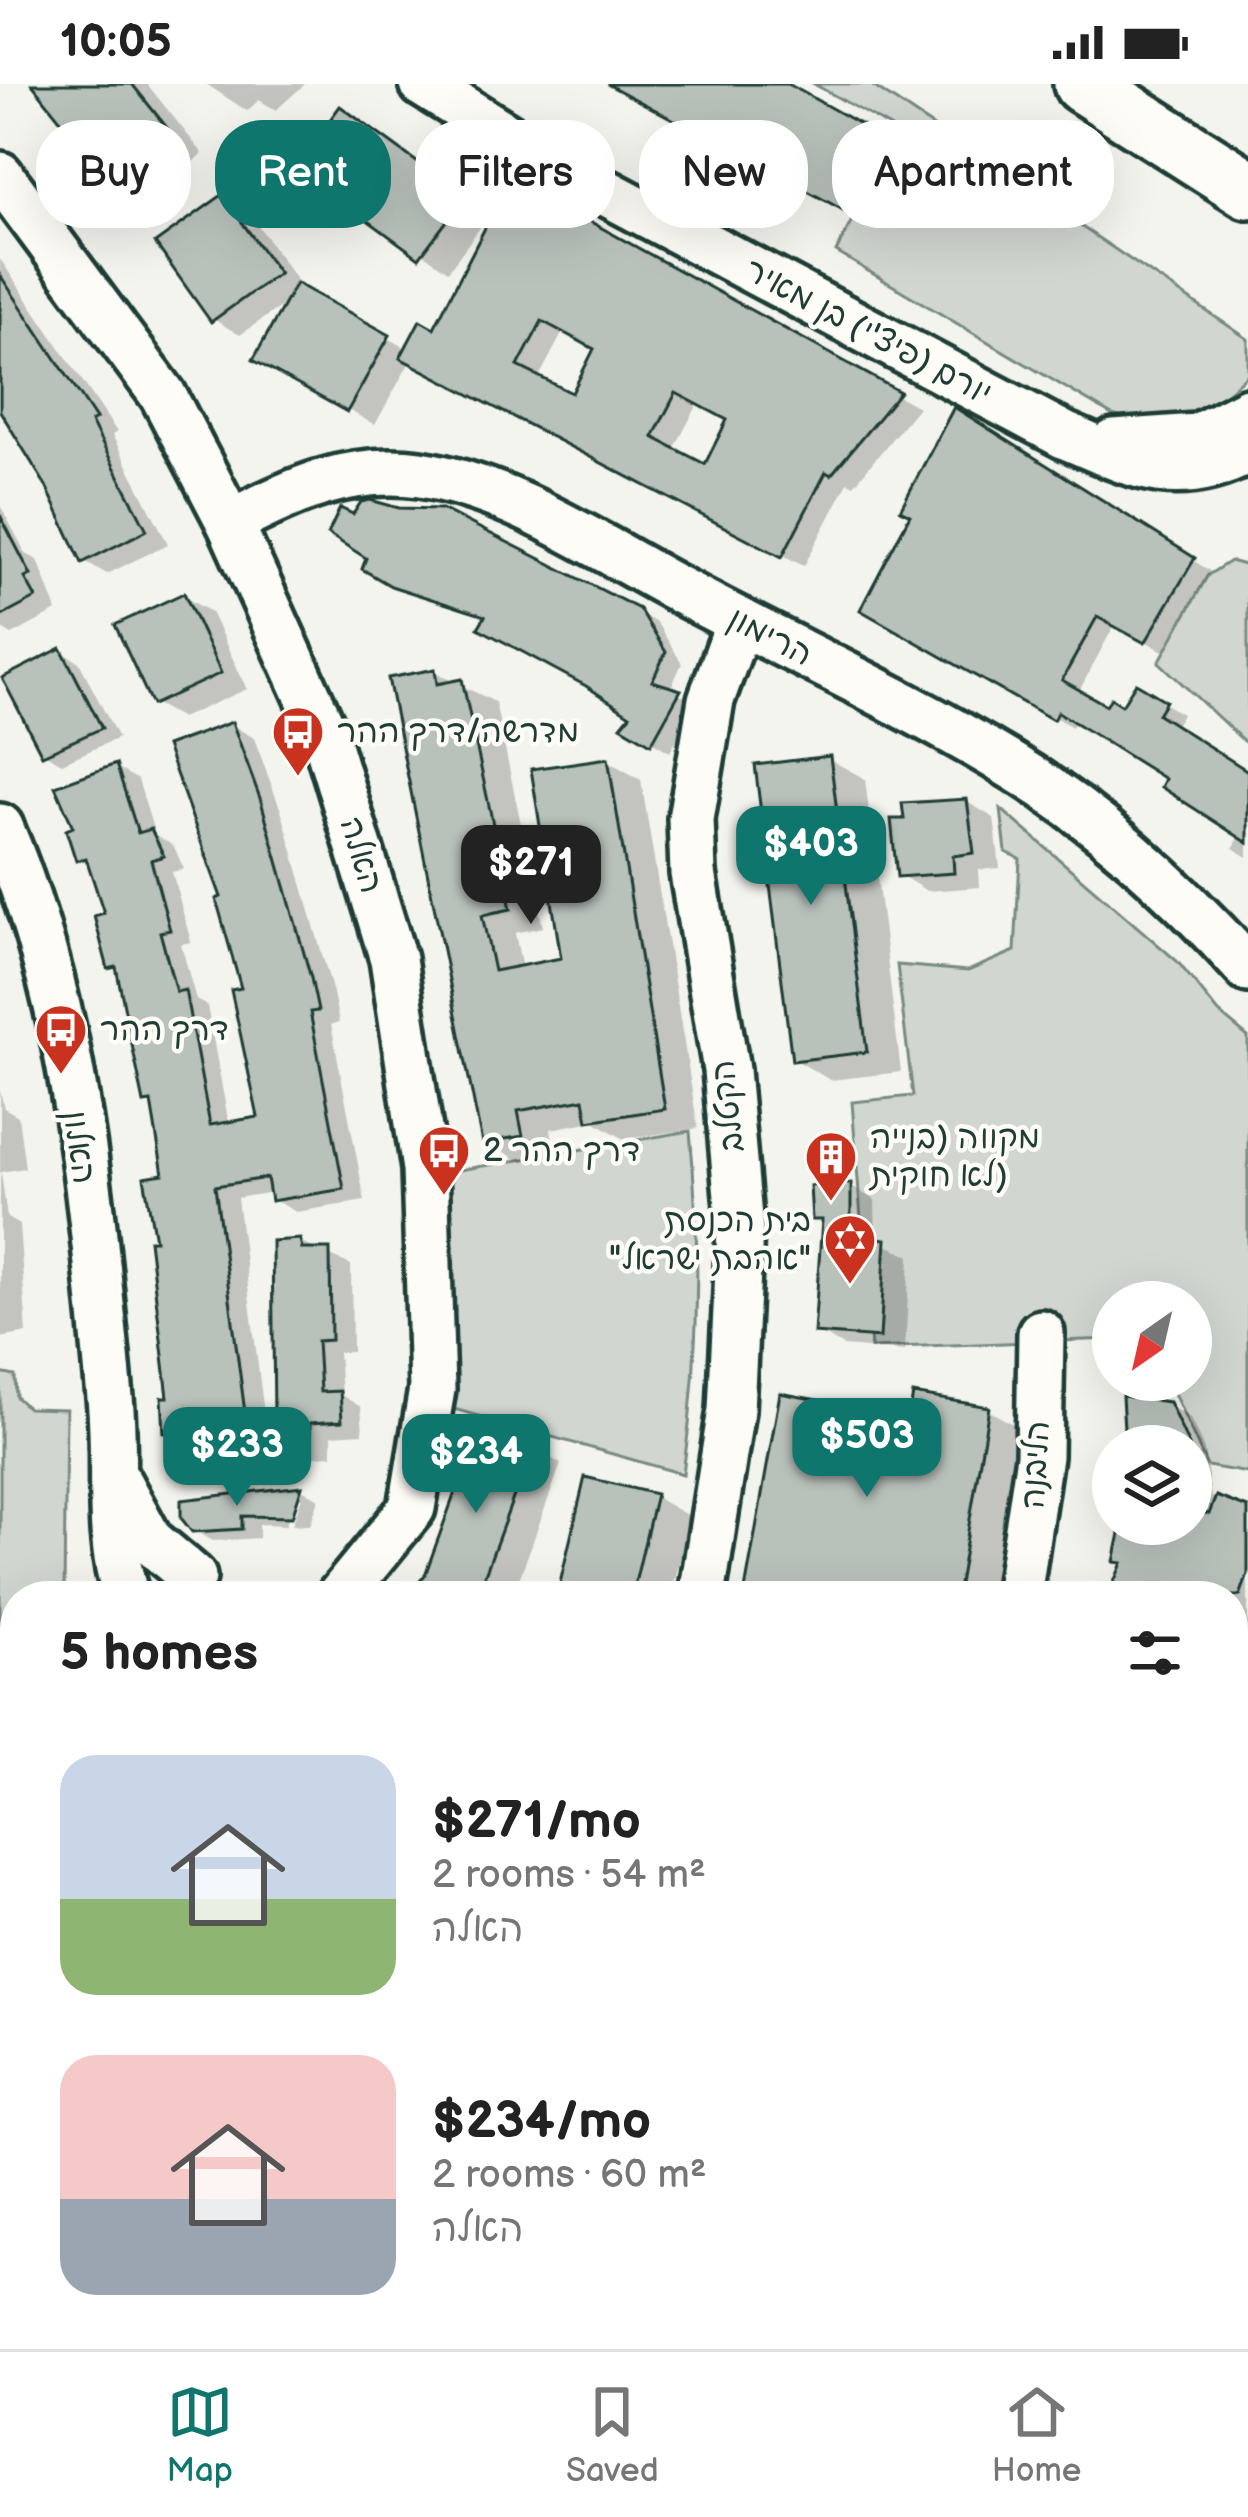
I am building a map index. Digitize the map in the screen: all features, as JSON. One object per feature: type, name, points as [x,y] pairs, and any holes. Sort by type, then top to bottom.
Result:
[{"type":"main road","points":[[1083,84],[1238,178]]},
{"type":"street","name":"יורם (פיצ'י) בן מאיר","points":[[423,84],[545,160],[1064,435],[1142,468],[1173,473],[1204,470],[1248,452]]},
{"type":"street","name":"האלה","points":[[0,175],[163,395],[230,523],[323,729],[393,959],[425,1169],[431,1388],[412,1508],[352,1581]]},
{"type":"street","name":"יורם (פיצ'י) בן מאיר","points":[[1064,435],[1162,444],[1198,437],[1248,411]]},
{"type":"street","name":"הרימון","points":[[230,523],[293,490],[366,470],[423,474],[549,521],[1008,763],[1081,813],[1190,904],[1248,970]]},
{"type":"street","name":"הקטלב","points":[[705,1581],[731,1410],[740,1230],[726,1070],[693,873],[691,819],[712,700],[740,622]]},
{"type":"street","name":"האלון","points":[[0,827],[55,992],[67,1054],[105,1342],[115,1475],[112,1554],[121,1581]]},
{"type":"street","name":"הליבנה","points":[[1020,1581],[1039,1456],[1041,1333]]},
{"type":"street","name":"האלון","points":[[115,1475],[150,1541],[201,1581]]},
{"type":"shaded area","points":[[814,84],[870,84],[923,120],[878,120]]},
{"type":"shaded area","points":[[848,228],[1083,228],[1248,339],[1248,374],[1216,401],[1186,417],[1152,422],[1112,415],[836,252]]},
{"type":"shaded area","points":[[1230,561],[1248,566],[1248,745],[1159,662],[1208,575]]},
{"type":"shaded area","points":[[1001,809],[1177,961],[1219,1013],[1248,1037],[1248,1473],[1212,1467],[1212,1425],[1188,1425],[1178,1401],[1212,1401],[1212,1281],[1092,1281],[1092,1340],[871,1348],[852,1102],[913,1096],[897,965],[968,971],[1015,951],[1020,859],[1006,852]]},
{"type":"shaded area","points":[[690,1131],[697,1303],[683,1474],[450,1408],[454,1304],[447,1172]]},
{"type":"shaded area","points":[[0,1373],[15,1376],[16,1397],[28,1408],[66,1409],[64,1581],[0,1581]]},
{"type":"building","points":[[32,84],[132,84],[161,120],[61,120]]},
{"type":"building","points":[[607,84],[788,84],[853,120],[832,120],[832,204],[808,191],[808,120],[674,120]]},
{"type":"building","points":[[340,106],[359,120],[330,120]]},
{"type":"building","points":[[391,143],[415,161],[415,228],[442,228],[419,258],[378,228],[391,228]]},
{"type":"building","points":[[215,200],[215,228],[246,228],[279,273],[211,322],[155,243],[176,228],[191,228],[191,217]]},
{"type":"building","points":[[485,228],[602,228],[900,392],[831,475],[826,472],[782,557],[400,358],[420,320],[434,328]],"holes":[[[542,321],[594,349],[572,393],[518,366]],[[676,393],[727,420],[705,464],[653,437]]]},
{"type":"building","points":[[0,275],[96,419],[91,422],[147,530],[82,563],[46,486],[0,411]]},
{"type":"building","points":[[296,283],[390,335],[347,412],[253,360]]},
{"type":"building","points":[[954,407],[1195,558],[1145,643],[1097,617],[1062,680],[1106,705],[1111,698],[1122,705],[1136,683],[1166,701],[1158,714],[1248,771],[1248,843],[1161,787],[1165,779],[1058,712],[1053,720],[860,610],[910,515],[900,510]]},
{"type":"building","points":[[361,502],[399,508],[442,509],[639,609],[666,652],[652,681],[681,690],[651,744],[621,726],[630,715],[478,628],[485,616],[391,586],[362,569],[366,558],[328,534],[340,508],[353,514]]},
{"type":"building","points":[[0,515],[31,575],[25,578],[36,598],[0,617]]},
{"type":"building","points":[[184,593],[221,673],[152,705],[115,625]]},
{"type":"building","points":[[61,648],[102,728],[42,755],[2,678]]},
{"type":"building","points":[[435,669],[437,684],[462,679],[511,909],[482,915],[494,971],[561,958],[531,769],[608,758],[665,1109],[588,1121],[584,1099],[518,1111],[523,1136],[482,1143],[388,678]]},
{"type":"building","points":[[232,722],[261,801],[311,978],[318,1011],[310,1012],[344,1189],[271,1201],[267,1178],[215,1186],[246,1420],[274,1418],[272,1241],[300,1239],[302,1249],[330,1249],[331,1340],[317,1341],[320,1392],[340,1391],[342,1421],[310,1423],[310,1444],[186,1452],[185,1432],[164,1433],[162,1397],[168,1397],[149,1240],[155,1240],[144,1177],[163,1174],[151,1102],[144,1103],[116,967],[108,969],[94,916],[104,913],[86,858],[76,861],[66,830],[73,827],[55,786],[116,764],[138,833],[151,829],[164,856],[151,860],[170,930],[160,932],[176,992],[185,990],[210,1125],[258,1117],[231,990],[241,988],[216,899],[221,897],[166,746]]},
{"type":"building","points":[[830,756],[867,1052],[792,1061],[755,765]]},
{"type":"building","points":[[967,799],[974,853],[953,856],[954,873],[897,877],[891,819],[904,819],[902,803]]},
{"type":"building","name":"בית הכנסת \"אהבת ישראל\"","points":[[851,1183],[851,1234],[886,1239],[880,1338],[814,1333],[822,1220],[812,1220],[810,1186]]},
{"type":"building","points":[[780,1393],[909,1417],[913,1394],[989,1407],[960,1581],[747,1581]]},
{"type":"building","points":[[1122,1401],[1169,1402],[1179,1425],[1124,1425]]},
{"type":"building","points":[[480,1424],[533,1444],[483,1581],[420,1581]]},
{"type":"building","points":[[585,1477],[656,1494],[636,1581],[561,1581]]},
{"type":"building","points":[[302,1486],[292,1517],[242,1516],[242,1529],[192,1532],[181,1518],[181,1500]]},
{"type":"building","points":[[1216,1496],[1248,1508],[1245,1581],[1114,1581],[1122,1563],[1114,1562],[1118,1545],[1212,1545]]},
{"type":"place","name":"מדרשה/דרך ההר","points":[[298,778]]},
{"type":"place","name":"דרך ההר","points":[[61,1076]]},
{"type":"place","name":"דרך ההר 2","points":[[444,1197]]},
{"type":"place","name":"מקווה (בנייה לא חוקית)","points":[[831,1203]]},
{"type":"place","name":"בית הכנסת \"אהבת ישראל\"","points":[[850,1286]]}]
